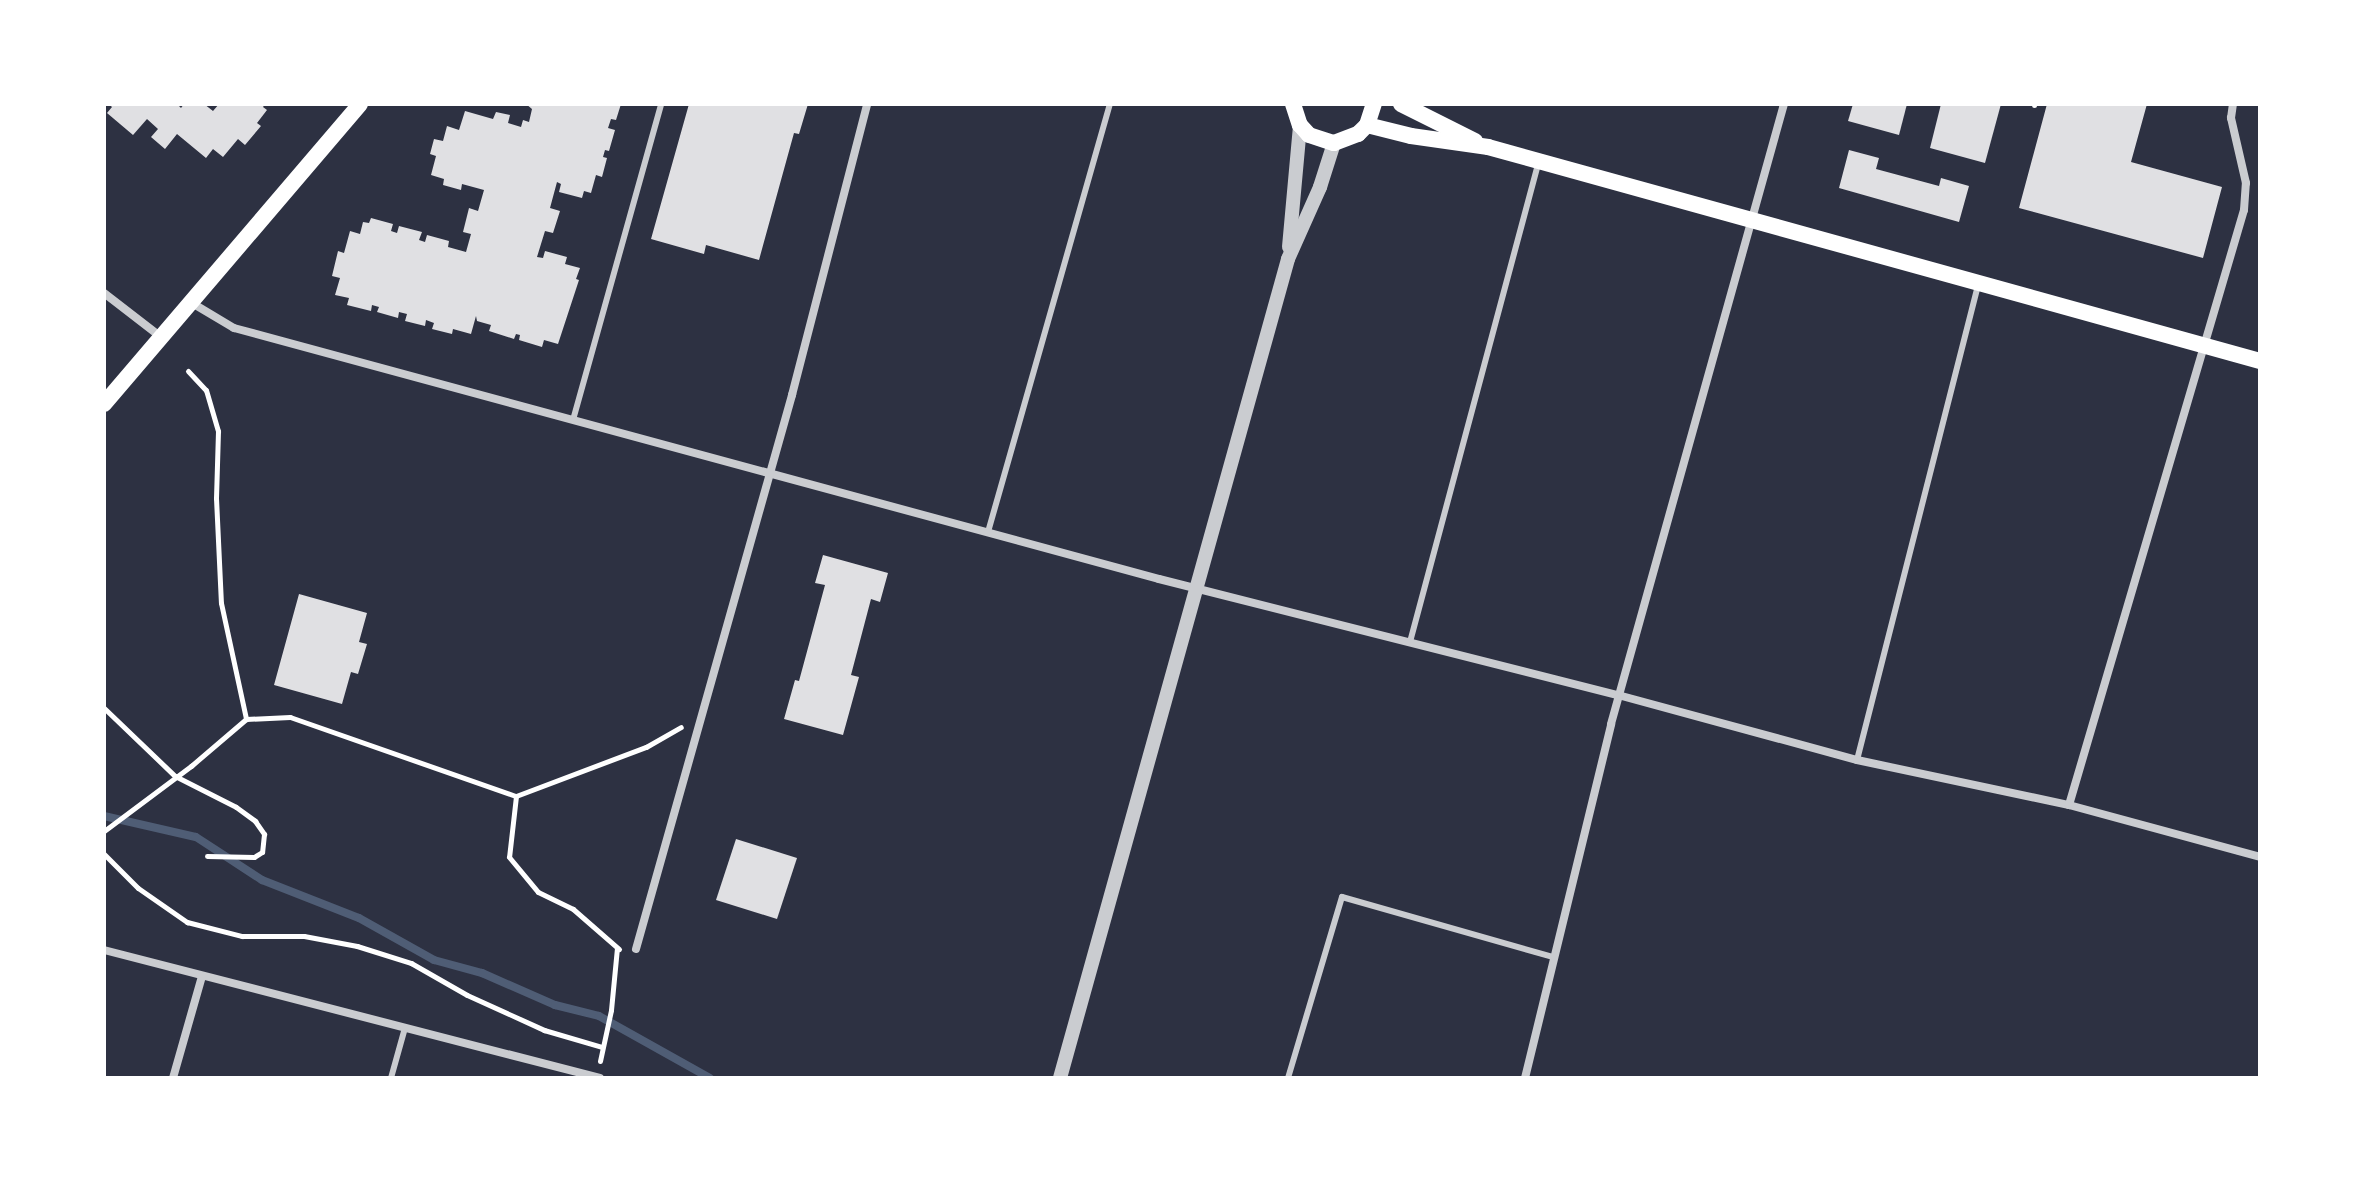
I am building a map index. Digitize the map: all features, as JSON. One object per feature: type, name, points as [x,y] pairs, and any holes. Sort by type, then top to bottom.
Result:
[{"type":"main road","points":[[104,404],[360,104]]},
{"type":"main road","points":[[1275,104],[1295,114],[1321,141],[1334,143],[1358,134],[1367,125],[1374,104]]},
{"type":"main road","points":[[1401,104],[1488,147]]},
{"type":"main road","points":[[1367,125],[1411,136],[1488,147],[2260,361]]},
{"type":"street","points":[[636,949],[770,472],[867,104]]},
{"type":"street","points":[[1525,1078],[1618,695],[1784,104]]},
{"type":"street","points":[[2069,805],[2244,210],[2246,183],[2231,118],[2233,104]]},
{"type":"street","points":[[1288,259],[1295,114]]},
{"type":"street","points":[[1060,1078],[1288,259],[1320,187],[1334,143]]},
{"type":"street","points":[[104,293],[161,337]]},
{"type":"street","points":[[192,303],[234,328],[1196,589],[1618,695],[1857,760],[2069,805],[2260,857]]},
{"type":"street","points":[[104,950],[598,1078]]},
{"type":"street","points":[[173,1078],[202,976]]},
{"type":"lane","points":[[573,420],[661,104]]},
{"type":"lane","points":[[988,532],[1110,104]]},
{"type":"lane","points":[[1410,642],[1539,161]]},
{"type":"lane","points":[[1857,760],[1980,281]]},
{"type":"lane","points":[[1288,1078],[1342,897],[1552,957]]},
{"type":"lane","points":[[391,1078],[405,1028]]},
{"type":"path","points":[[188,371],[206,390],[218,431],[216,498],[221,603],[246,719]]},
{"type":"path","points":[[104,708],[175,776],[236,807],[255,821],[264,834],[262,852],[245,859],[207,856]]},
{"type":"path","points":[[104,831],[246,719],[290,717],[516,796],[646,747],[702,714]]},
{"type":"path","points":[[516,796],[509,857],[538,892],[573,909],[617,948],[636,949]]},
{"type":"path","points":[[104,854],[138,888],[187,922],[242,936],[304,936],[357,946],[411,963],[467,995],[544,1030],[602,1047],[611,1010],[617,948]]},
{"type":"building","points":[[109,104],[177,104],[181,108],[184,104],[204,104],[213,111],[219,104],[265,104],[263,107],[267,110],[257,123],[261,126],[245,145],[238,139],[223,157],[213,149],[206,158],[177,134],[165,149],[151,137],[158,129],[147,119],[133,135],[107,113],[112,107]]},
{"type":"building","points":[[526,104],[621,104],[616,120],[611,119],[608,128],[615,130],[609,151],[605,150],[603,157],[607,158],[602,177],[596,175],[591,193],[584,191],[582,198],[559,192],[561,184],[557,182],[550,208],[560,211],[553,233],[545,231],[537,257],[543,258],[545,251],[567,257],[565,264],[580,268],[558,344],[544,340],[542,347],[519,340],[520,335],[516,334],[514,339],[489,331],[491,325],[477,321],[476,316],[471,334],[453,329],[452,334],[432,329],[434,323],[426,320],[425,326],[405,321],[407,314],[399,312],[398,318],[377,312],[379,307],[372,305],[371,311],[347,305],[349,298],[335,295],[340,278],[332,276],[338,251],[344,253],[350,231],[360,234],[363,222],[369,223],[371,218],[393,224],[391,231],[397,233],[399,226],[422,232],[419,240],[425,242],[427,235],[449,241],[448,247],[466,252],[471,234],[463,232],[469,208],[478,211],[484,190],[462,184],[461,190],[443,185],[444,179],[431,175],[436,156],[430,154],[434,139],[443,141],[447,126],[459,130],[465,111],[493,119],[496,112],[510,115],[508,123],[521,127],[523,120],[529,122],[532,109]]},
{"type":"building","points":[[689,104],[808,104],[799,134],[794,133],[759,260],[706,245],[704,254],[651,239]]},
{"type":"building","points":[[1853,104],[1907,104],[1899,135],[1848,121]]},
{"type":"building","points":[[1941,104],[2001,104],[1985,163],[1930,148]]},
{"type":"building","points":[[2047,104],[2147,104],[2131,162],[2222,187],[2203,258],[2019,208]]},
{"type":"building","points":[[1849,150],[1879,158],[1876,169],[1939,186],[1941,178],[1969,186],[1959,222],[1839,188]]},
{"type":"building","points":[[823,555],[888,573],[880,602],[871,599],[851,675],[859,677],[843,735],[784,719],[795,680],[799,681],[825,585],[815,583]]},
{"type":"building","points":[[299,594],[367,613],[359,642],[367,644],[358,674],[351,672],[342,704],[274,685]]},
{"type":"building","points":[[736,839],[797,858],[777,919],[716,900]]},
{"type":"waterway","points":[[104,816],[196,837],[262,880],[359,918],[434,960],[482,973],[555,1005],[599,1016],[710,1078]]}]
